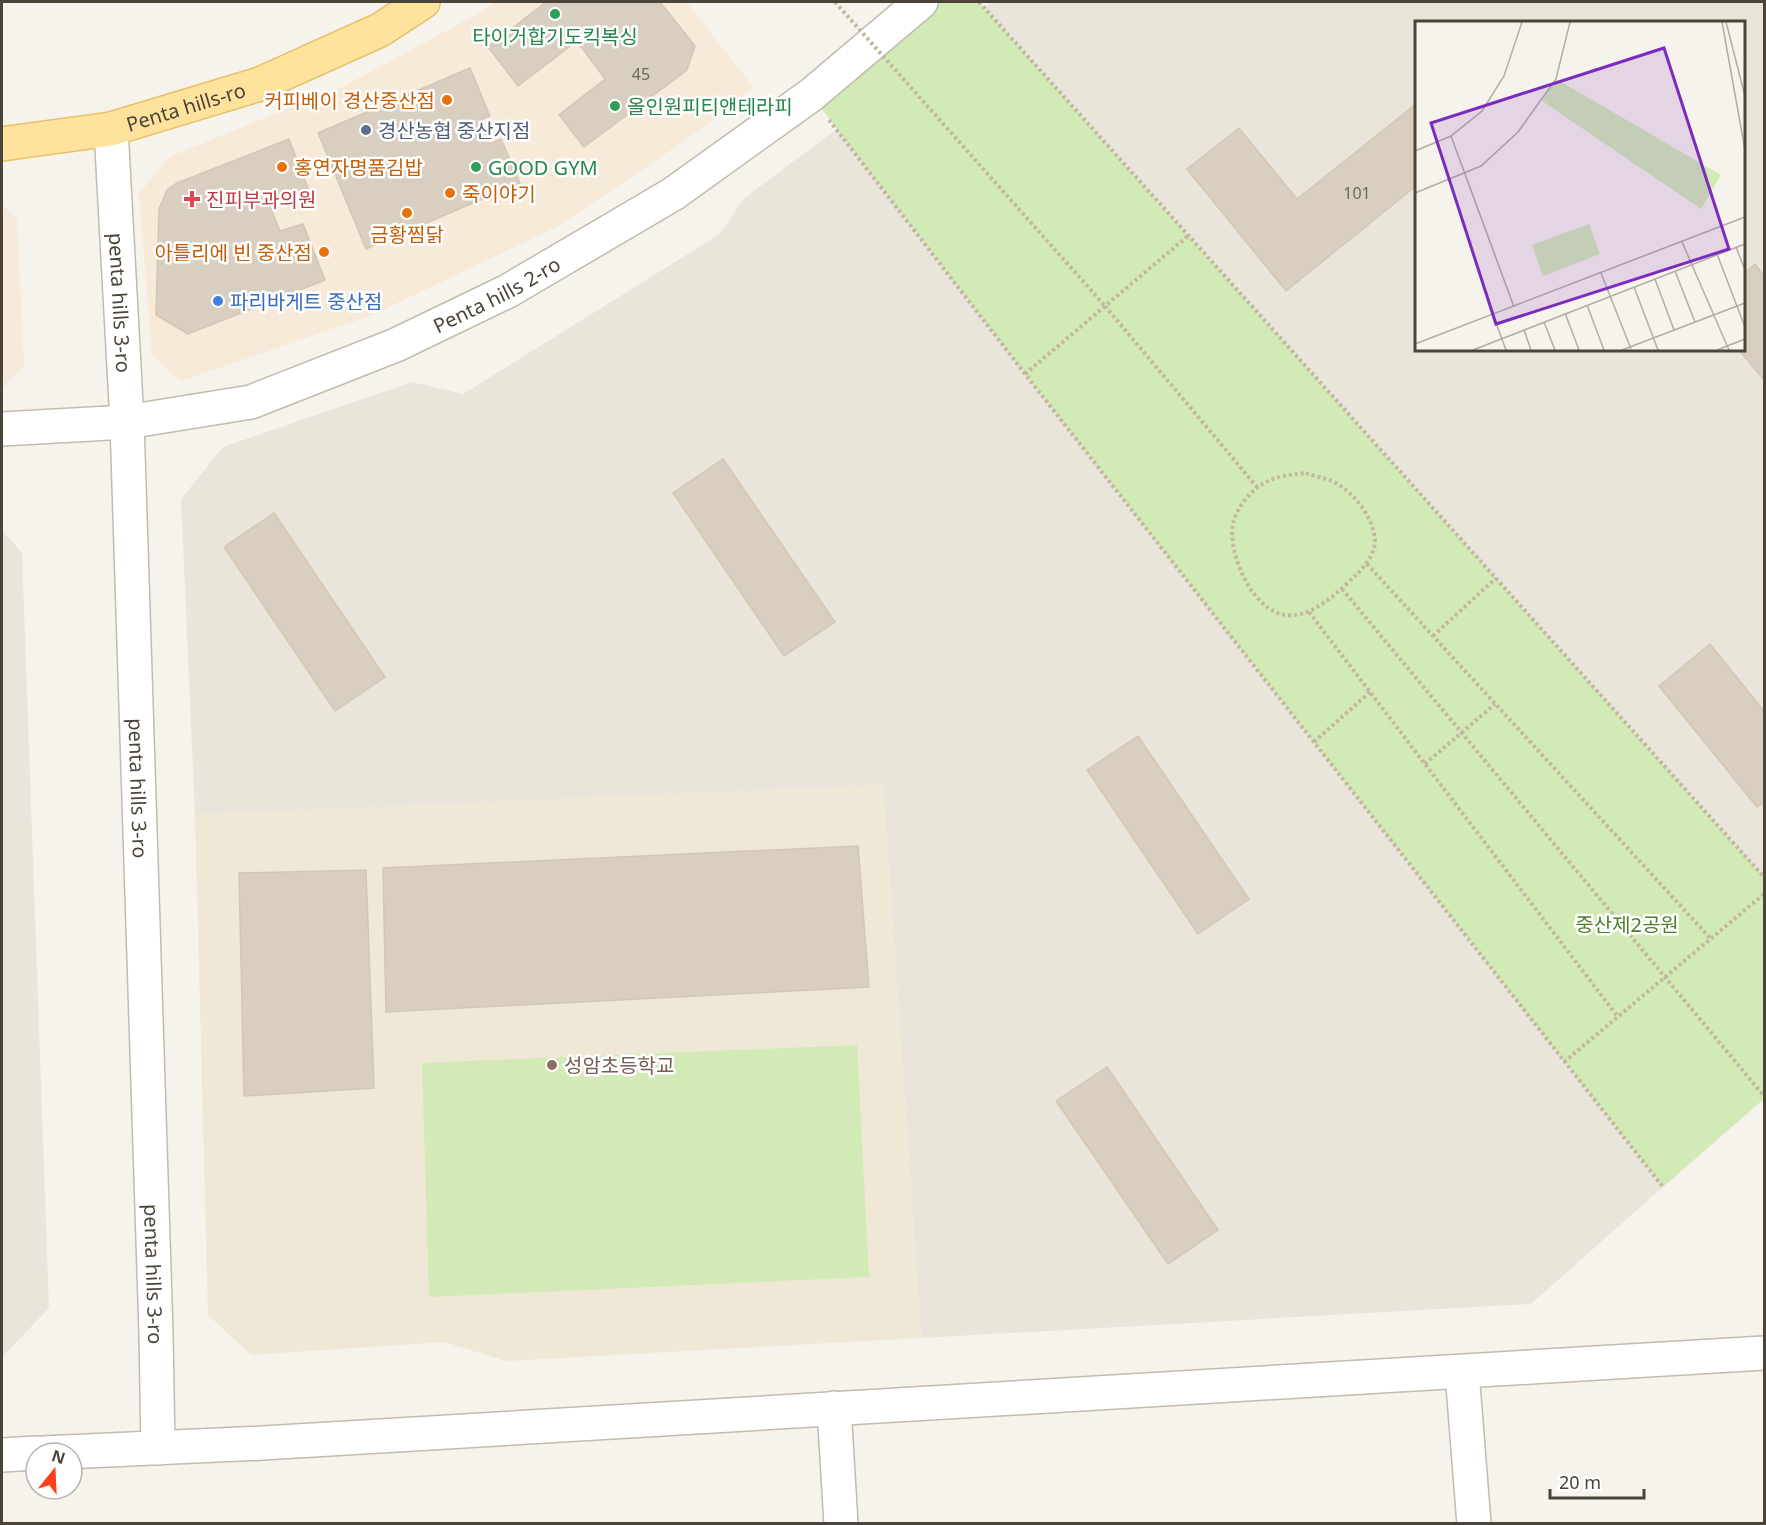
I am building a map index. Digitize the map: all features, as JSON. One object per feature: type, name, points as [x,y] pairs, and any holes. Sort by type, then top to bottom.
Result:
[{"type":"main road","name":"Penta hills-ro","points":[[2,144],[111,129],[260,84],[380,30],[423,2]]},
{"type":"street","name":"Penta hills 2-ro","points":[[2,429],[127,422],[250,402],[396,345],[508,291],[673,194],[811,95],[921,2]]},
{"type":"street","name":"penta hills 3-ro","points":[[111,129],[127,422],[158,1448]]},
{"type":"street","points":[[84,1451],[1764,1353]]},
{"type":"street","points":[[1462,1372],[1474,1524]]},
{"type":"street","points":[[834,1408],[841,1524]]},
{"type":"street","points":[[2,1455],[24,1454]]},
{"type":"path","points":[[835,2],[1106,306],[1257,487]]},
{"type":"path","points":[[979,2],[1764,877]]},
{"type":"path","points":[[811,95],[1025,374],[1663,1187]]},
{"type":"path","points":[[1025,374],[1189,235]]},
{"type":"path","points":[[1306,473],[1333,482],[1355,499],[1371,521],[1375,543],[1367,564],[1342,589],[1309,612],[1286,615],[1272,611],[1255,596],[1243,575],[1235,553],[1233,525],[1241,506],[1257,487],[1279,476],[1306,473]]},
{"type":"path","points":[[1367,564],[1711,939]]},
{"type":"path","points":[[1432,636],[1496,578]]},
{"type":"path","points":[[1342,589],[1764,1096]]},
{"type":"path","points":[[1309,612],[1618,1017]]},
{"type":"path","points":[[1314,742],[1370,692]]},
{"type":"path","points":[[1425,764],[1495,704]]},
{"type":"path","points":[[1564,1062],[1764,894]]},
{"type":"shaded area","points":[[496,2],[687,2],[753,87],[703,128],[561,225],[370,316],[181,381],[152,356],[139,194],[169,157],[344,86]]},
{"type":"shaded area","points":[[990,2],[1764,2],[1764,877],[985,8]]},
{"type":"shaded area","points":[[837,129],[1663,1187],[1531,1304],[921,1338],[883,785],[195,815],[181,499],[223,447],[412,382],[463,394],[720,234],[743,199]]},
{"type":"shaded area","points":[[2,205],[17,219],[24,366],[2,389]]},
{"type":"shaded area","points":[[2,530],[22,553],[49,1308],[2,1357]]},
{"type":"shaded area","name":"성암초등학교","points":[[883,785],[921,1338],[506,1361],[444,1342],[251,1355],[208,1315],[195,815]]},
{"type":"green space","name":"중산제2공원","points":[[921,2],[979,2],[1764,877],[1764,1099],[1663,1187],[1025,374],[811,95]]},
{"type":"green space","points":[[857,1045],[869,1277],[429,1297],[422,1063]]},
{"type":"building","points":[[546,2],[660,2],[695,46],[687,70],[584,147],[559,115],[605,79],[577,41],[518,86],[488,47]]},
{"type":"building","points":[[470,68],[490,116],[480,120],[489,144],[501,139],[520,183],[366,249],[318,133]]},
{"type":"building","points":[[1415,105],[1415,187],[1286,291],[1187,169],[1239,128],[1297,199]]},
{"type":"building","points":[[289,139],[308,188],[269,204],[280,231],[303,224],[325,280],[188,334],[156,315],[159,209],[167,190],[177,183]]},
{"type":"building","points":[[1755,264],[1764,276],[1764,380],[1740,351],[1745,351],[1745,272]]},
{"type":"building","points":[[723,459],[835,622],[784,656],[673,493]]},
{"type":"building","points":[[274,513],[385,677],[335,711],[224,547]]},
{"type":"building","points":[[1710,644],[1764,711],[1764,802],[1757,807],[1659,686]]},
{"type":"building","points":[[1138,736],[1249,899],[1198,934],[1087,770]]},
{"type":"building","points":[[858,846],[869,987],[386,1012],[383,868]]},
{"type":"building","points":[[366,870],[374,1088],[244,1096],[239,873]]},
{"type":"building","points":[[1107,1067],[1218,1230],[1168,1264],[1056,1101]]},
{"type":"place","name":"타이거합기도킥복싱","points":[[555,14]]},
{"type":"place","name":"커피베이 경산중산점","points":[[447,100]]},
{"type":"place","name":"올인원피티앤테라피","points":[[615,106]]},
{"type":"place","name":"경산농협 중산지점","points":[[366,130]]},
{"type":"place","name":"홍연자명품김밥","points":[[282,167]]},
{"type":"place","name":"GOOD GYM","points":[[476,167]]},
{"type":"place","name":"죽이야기","points":[[450,193]]},
{"type":"place","name":"진피부과의원","points":[[192,199]]},
{"type":"place","name":"금황찜닭","points":[[407,213]]},
{"type":"place","name":"아틀리에 빈 중산점","points":[[324,252]]},
{"type":"place","name":"파리바게트 중산점","points":[[218,301]]},
{"type":"place","name":"성암초등학교","points":[[552,1065]]}]
